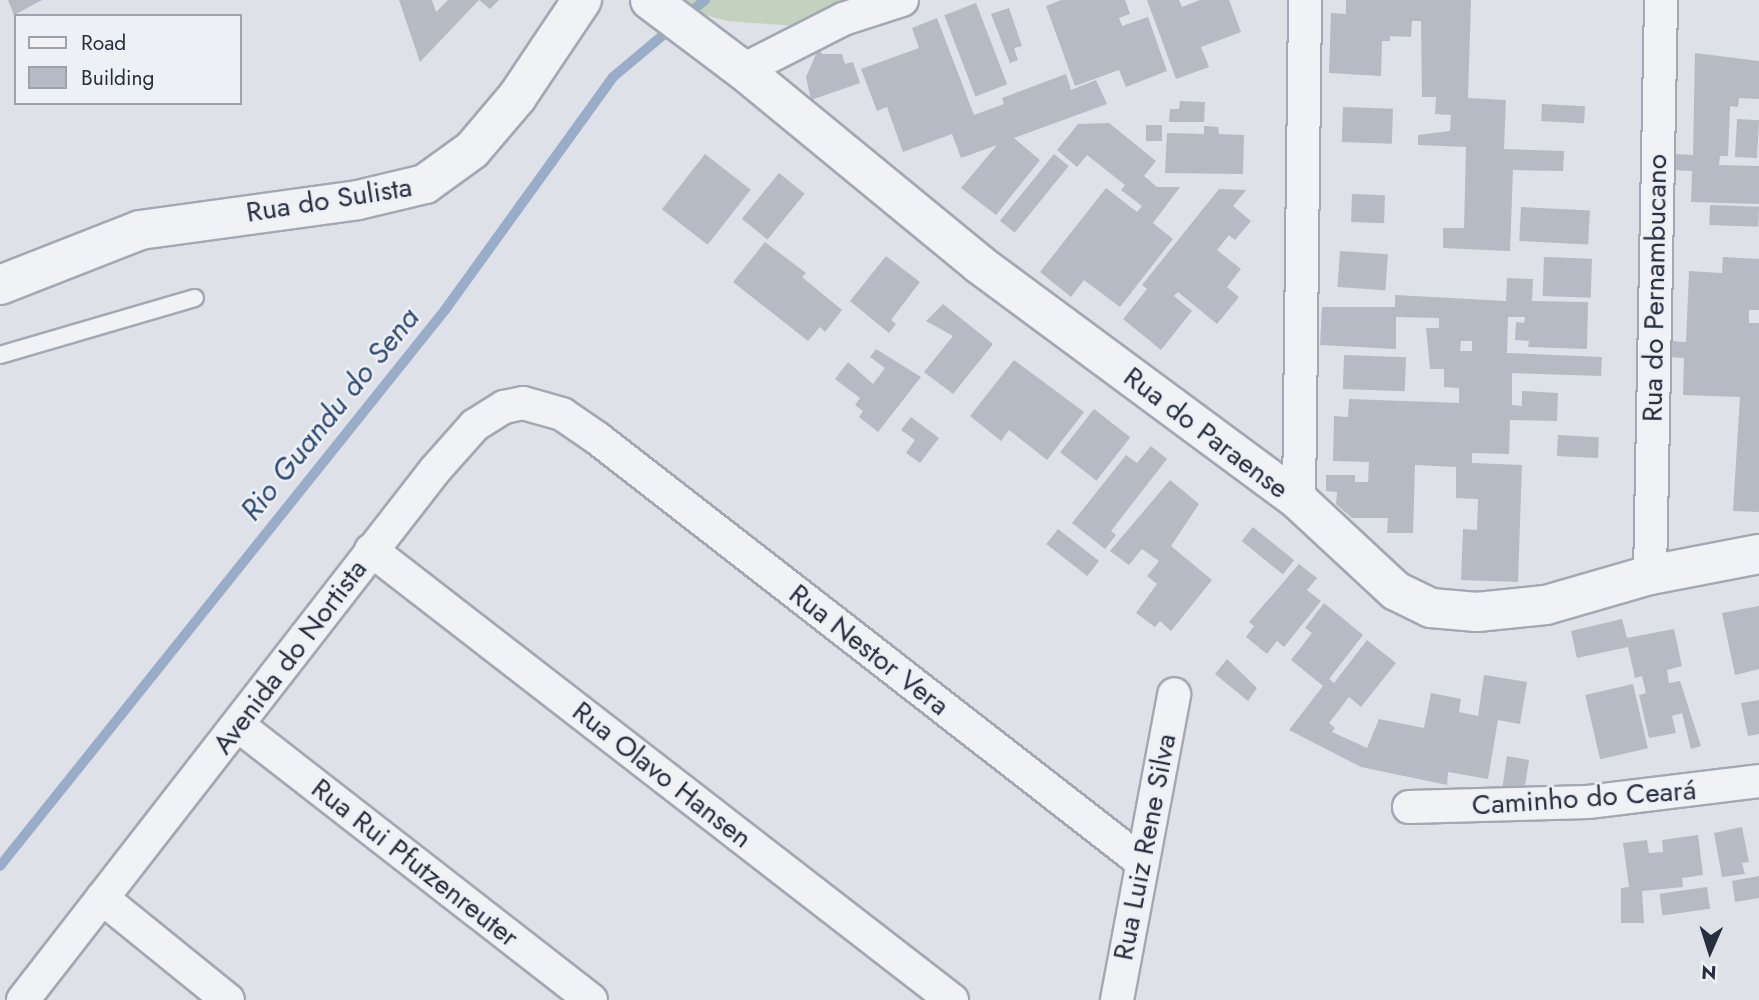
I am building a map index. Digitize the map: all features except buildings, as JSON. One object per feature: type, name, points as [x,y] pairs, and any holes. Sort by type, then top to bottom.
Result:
[{"type":"street","name":"Rua do Sulista","points":[[0,285],[140,230],[358,200],[425,184],[472,150],[517,97],[582,0]]},
{"type":"street","name":"Rua do Paraense","points":[[650,0],[730,60],[979,264],[1299,501],[1396,591],[1431,608],[1477,612],[1546,605],[1650,575],[1759,554]]},
{"type":"street","points":[[730,60],[902,0]]},
{"type":"street","points":[[1299,501],[1305,0]]},
{"type":"street","name":"Rua do Pernambucano","points":[[1650,575],[1661,0]]},
{"type":"street","name":"Avenida do Nortista","points":[[23,1000],[239,726],[371,550],[475,425],[504,407],[540,405],[562,414],[597,438]]},
{"type":"street","name":"Rua Nestor Vera","points":[[597,438],[1142,862]]},
{"type":"street","name":"Rua Olavo Hansen","points":[[371,550],[952,1000]]},
{"type":"street","name":"Rua Luiz Rene Silva","points":[[1117,1000],[1174,694]]},
{"type":"street","name":"Rua Rui Pfutzenreuter","points":[[239,726],[591,1000]]},
{"type":"street","name":"Caminho do Ceará","points":[[1409,807],[1588,802],[1759,781]]},
{"type":"street","points":[[102,898],[228,1000]]},
{"type":"lane","points":[[0,355],[195,298]]},
{"type":"green space","points":[[674,0],[859,0],[797,26],[727,21],[687,10]]},
{"type":"waterway","name":"Rio Guandu do Sena","points":[[0,866],[445,310],[613,77],[705,0]]}]
